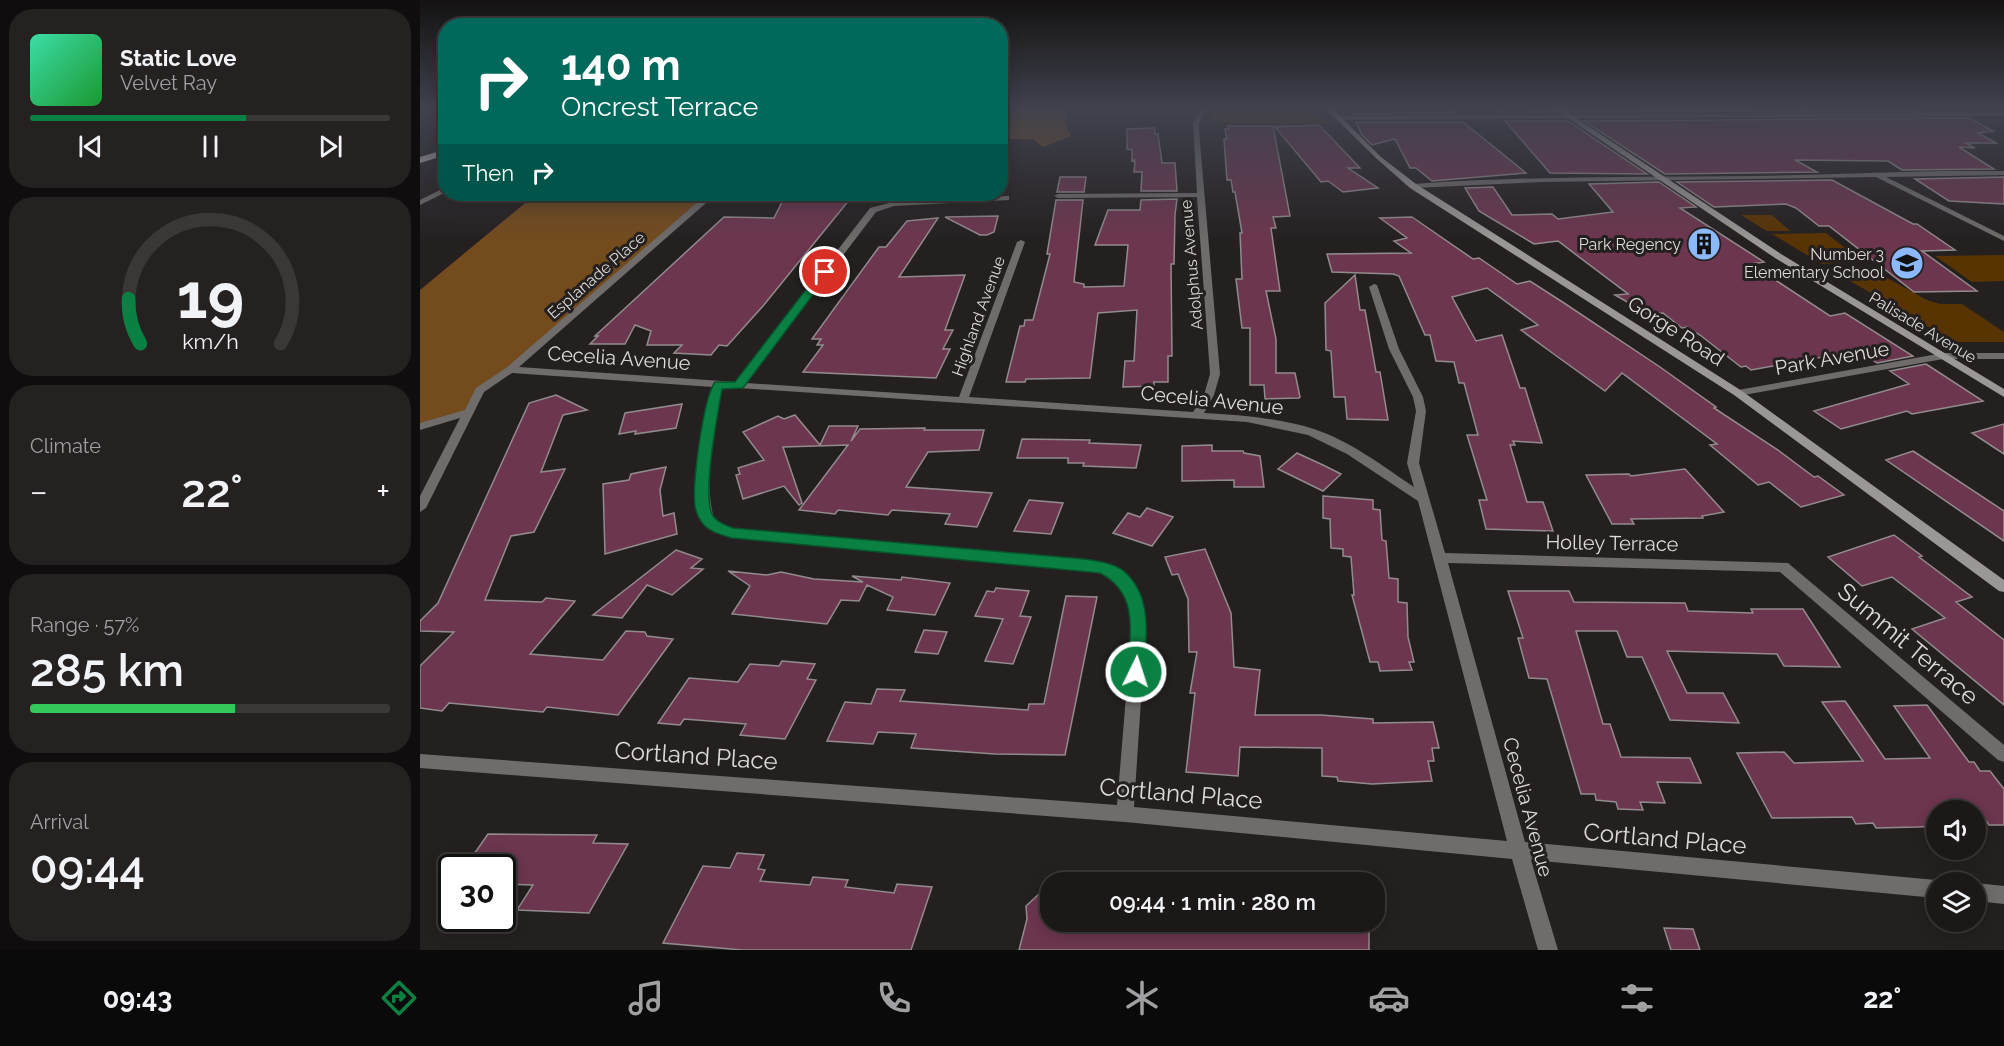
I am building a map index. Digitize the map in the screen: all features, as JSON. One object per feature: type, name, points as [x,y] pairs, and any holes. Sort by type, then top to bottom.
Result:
[{"type":"main road","name":"Gorge Road","points":[[1373,152],[1413,186],[1738,393],[2004,587]]},
{"type":"main road","name":"Palisade Avenue","points":[[1622,152],[1779,256],[2004,394]]},
{"type":"main road","points":[[420,160],[438,154]]},
{"type":"street","name":"Adolphus Avenue","points":[[1196,417],[1209,395],[1215,374],[1198,152]]},
{"type":"street","points":[[1413,186],[1497,179],[1824,177],[1875,174],[2004,173]]},
{"type":"street","points":[[1875,174],[2004,239]]},
{"type":"street","points":[[421,202],[438,193]]},
{"type":"street","points":[[1058,196],[1200,195]]},
{"type":"street","points":[[738,386],[873,210],[893,204],[950,201]]},
{"type":"street","name":"Esplanade Place","points":[[420,508],[480,390],[510,369],[702,202]]},
{"type":"street","name":"Highland Avenue","points":[[963,399],[1021,242]]},
{"type":"street","points":[[1374,287],[1394,349],[1418,397],[1421,411],[1413,463],[1424,500]]},
{"type":"street","name":"Park Avenue","points":[[1738,393],[1943,356],[2004,356]]},
{"type":"street","name":"Cecelia Avenue","points":[[510,369],[1246,419],[1311,432],[1351,452],[1424,500],[1519,852],[1548,950]]},
{"type":"street","points":[[719,384],[710,419],[702,493],[703,509],[708,520],[718,528],[732,533],[1084,564],[1104,568],[1121,577],[1136,600],[1138,624],[1125,814]]},
{"type":"street","points":[[420,427],[469,412]]},
{"type":"street","name":"Holley Terrace","points":[[1441,558],[1783,567]]},
{"type":"street","name":"Summit Terrace","points":[[1783,567],[2004,755]]},
{"type":"street","name":"Cortland Place","points":[[420,761],[1125,814],[1926,888]]},
{"type":"street","points":[[1986,893],[2004,895]]},
{"type":"shaded area","points":[[528,201],[704,201],[510,370],[480,390],[469,412],[420,427],[420,290]]},
{"type":"shaded area","points":[[1741,215],[1772,215],[1790,231],[1767,231]]},
{"type":"shaded area","points":[[1826,233],[1862,261],[1822,264],[1772,234]]},
{"type":"shaded area","points":[[2004,255],[2004,281],[1972,282],[1935,256]]},
{"type":"shaded area","points":[[1867,267],[1927,300],[1940,304],[1962,304],[2004,332],[2004,342],[1954,342],[1830,269]]},
{"type":"building","points":[[1132,152],[1161,152],[1162,163],[1175,163],[1177,191],[1141,191],[1142,172],[1134,172],[1135,160],[1132,161]]},
{"type":"building","points":[[1225,152],[1278,152],[1290,216],[1273,217],[1276,228],[1271,228],[1280,291],[1266,291],[1276,339],[1276,373],[1295,373],[1299,398],[1265,399],[1264,385],[1250,385],[1250,328],[1242,328],[1236,279],[1242,279],[1240,233],[1242,233],[1235,192],[1233,192],[1231,180],[1227,180]]},
{"type":"building","points":[[1296,152],[1345,152],[1360,168],[1348,168],[1378,188],[1343,192],[1328,181],[1321,182]]},
{"type":"building","points":[[1402,152],[1500,152],[1526,173],[1432,181],[1416,168],[1410,168]]},
{"type":"building","points":[[1532,152],[1615,152],[1647,174],[1550,173]]},
{"type":"building","points":[[1632,152],[1967,152],[1994,169],[1902,170],[1888,161],[1795,160],[1817,172],[1665,174]]},
{"type":"building","points":[[1060,177],[1086,177],[1084,192],[1057,192]]},
{"type":"building","points":[[2004,177],[2004,204],[1949,201],[1915,179]]},
{"type":"building","points":[[1832,180],[1913,224],[1917,224],[1955,250],[1922,251],[1977,291],[1914,292],[1829,226],[1819,226],[1796,208],[1786,204],[1714,207],[1677,182]]},
{"type":"building","points":[[1659,182],[1696,207],[1680,208],[1764,262],[1751,264],[1830,316],[1845,313],[1913,356],[1877,363],[1865,355],[1834,360],[1828,356],[1751,370],[1746,366],[1741,367],[1700,335],[1687,327],[1682,328],[1663,313],[1650,315],[1615,295],[1628,294],[1558,241],[1534,244],[1479,211],[1465,188],[1493,187],[1512,215],[1552,214],[1558,219],[1613,212],[1589,184]]},
{"type":"building","points":[[1177,199],[1174,264],[1171,264],[1172,356],[1168,356],[1168,382],[1154,382],[1154,386],[1123,387],[1125,361],[1134,361],[1137,310],[1098,313],[1090,378],[1026,379],[1025,382],[1006,382],[1020,326],[1024,326],[1025,320],[1033,320],[1050,254],[1047,254],[1056,200],[1083,200],[1074,282],[1084,284],[1084,287],[1124,286],[1128,245],[1095,245],[1108,210],[1140,210],[1141,200]]},
{"type":"building","points":[[782,201],[848,201],[763,306],[727,346],[719,345],[711,355],[674,353],[682,345],[647,345],[651,331],[635,325],[625,344],[590,344],[598,336],[595,336],[724,217],[774,218]]},
{"type":"building","points":[[998,216],[994,232],[987,235],[980,235],[945,217]]},
{"type":"building","points":[[1412,217],[1473,259],[1479,258],[1517,284],[1530,281],[1660,367],[1716,407],[1714,408],[1844,495],[1801,507],[1769,482],[1758,485],[1710,445],[1717,444],[1622,373],[1605,391],[1551,352],[1521,330],[1538,325],[1487,288],[1452,297],[1476,341],[1502,335],[1520,388],[1525,388],[1542,443],[1513,441],[1515,445],[1510,445],[1527,502],[1543,502],[1553,531],[1486,529],[1479,500],[1487,500],[1467,435],[1478,435],[1464,383],[1459,383],[1454,362],[1436,361],[1430,335],[1425,335],[1399,276],[1332,272],[1327,254],[1411,253],[1394,241],[1407,238],[1380,218]]},
{"type":"building","points":[[938,218],[899,277],[965,275],[945,330],[953,330],[943,349],[950,349],[936,378],[803,372],[823,345],[817,345],[821,339],[812,339],[879,247],[886,247],[907,221]]},
{"type":"building","points":[[1355,275],[1360,310],[1365,310],[1376,372],[1380,372],[1388,420],[1347,419],[1345,397],[1334,397],[1331,351],[1326,350],[1325,303]]},
{"type":"building","points":[[1926,364],[1983,401],[1912,414],[1907,411],[1841,429],[1814,411],[1909,384],[1890,371]]},
{"type":"building","points":[[556,395],[587,410],[563,415],[541,472],[565,469],[534,532],[511,536],[485,600],[542,602],[546,598],[575,601],[530,654],[603,660],[626,631],[645,632],[647,636],[673,639],[618,715],[547,707],[543,712],[449,703],[442,711],[420,708],[420,666],[454,632],[420,631],[420,621],[438,603],[529,403]]},
{"type":"building","points":[[682,404],[676,428],[619,434],[625,413]]},
{"type":"building","points":[[795,415],[820,445],[829,426],[858,426],[851,441],[860,429],[984,430],[979,450],[928,452],[906,487],[992,493],[977,527],[945,524],[950,514],[892,510],[888,515],[838,510],[835,514],[799,510],[848,445],[783,447],[802,503],[799,505],[784,486],[743,499],[736,475],[740,474],[738,468],[764,460],[743,432],[778,416],[784,419]]},
{"type":"building","points":[[2004,424],[2004,454],[1972,433]]},
{"type":"building","points":[[1022,439],[1090,440],[1089,443],[1141,445],[1136,468],[1083,466],[1084,463],[1068,463],[1068,458],[1017,458]]},
{"type":"building","points":[[1212,445],[1212,451],[1243,451],[1260,456],[1264,487],[1234,487],[1234,480],[1182,481],[1182,446]]},
{"type":"building","points":[[1913,451],[2004,511],[2004,541],[1886,460]]},
{"type":"building","points":[[1297,453],[1341,474],[1323,491],[1278,469]]},
{"type":"building","points":[[666,467],[660,490],[663,516],[674,513],[677,534],[605,554],[603,484],[629,480],[631,474]]},
{"type":"building","points":[[1685,469],[1724,512],[1702,516],[1703,518],[1631,519],[1634,524],[1612,524],[1586,475],[1629,474],[1631,476]]},
{"type":"building","points":[[1323,496],[1373,500],[1373,509],[1380,510],[1382,540],[1386,541],[1389,578],[1398,579],[1398,602],[1407,603],[1408,637],[1414,662],[1409,662],[1412,670],[1380,671],[1378,662],[1370,662],[1352,595],[1354,595],[1351,557],[1343,556],[1343,549],[1331,548],[1330,519],[1323,518]]},
{"type":"building","points":[[1029,500],[1063,503],[1051,534],[1014,531]]},
{"type":"building","points":[[1147,508],[1173,517],[1152,546],[1113,533],[1128,513],[1140,517]]},
{"type":"building","points":[[1894,535],[1972,597],[1956,602],[2004,640],[2004,705],[1912,629],[1945,618],[1892,577],[1862,586],[1828,557]]},
{"type":"building","points":[[1205,549],[1231,613],[1234,667],[1260,670],[1255,715],[1321,715],[1373,719],[1373,723],[1433,722],[1439,748],[1432,748],[1434,761],[1428,761],[1432,781],[1372,784],[1338,781],[1337,777],[1322,776],[1322,748],[1240,747],[1238,776],[1186,772],[1195,693],[1190,693],[1197,652],[1189,652],[1188,599],[1178,574],[1172,575],[1165,557]]},
{"type":"building","points":[[676,550],[702,559],[691,568],[703,569],[672,595],[647,585],[622,618],[593,615]]},
{"type":"building","points":[[728,571],[767,575],[781,572],[814,579],[863,582],[852,576],[901,580],[902,577],[950,583],[935,615],[887,610],[893,597],[867,585],[859,601],[841,600],[827,624],[732,614],[750,586]]},
{"type":"building","points":[[996,588],[1029,591],[1020,616],[1031,617],[1013,664],[985,661],[1003,619],[975,616],[987,591],[994,592]]},
{"type":"building","points":[[1508,591],[1569,591],[1574,602],[1685,603],[1688,611],[1753,613],[1751,609],[1803,609],[1840,667],[1784,666],[1777,654],[1667,651],[1687,693],[1723,693],[1739,723],[1670,720],[1642,657],[1627,657],[1617,631],[1576,631],[1603,724],[1610,724],[1621,757],[1690,758],[1701,783],[1657,782],[1665,803],[1640,802],[1643,810],[1618,809],[1616,802],[1596,800],[1595,794],[1581,794],[1547,679],[1529,678],[1518,638],[1523,638]]},
{"type":"building","points":[[1066,596],[1097,597],[1065,755],[995,754],[911,748],[916,734],[878,732],[873,744],[827,741],[845,702],[871,704],[877,689],[905,690],[900,701],[1028,710],[1029,704],[1044,704]]},
{"type":"building","points":[[924,630],[947,632],[938,654],[915,652]]},
{"type":"building","points":[[782,661],[815,664],[807,679],[816,680],[785,739],[740,735],[746,724],[684,719],[680,725],[658,723],[689,678],[738,682],[750,664],[779,666]]},
{"type":"building","points":[[1845,701],[1885,759],[1930,758],[1894,706],[1927,705],[1969,762],[1974,762],[1980,771],[1990,771],[2004,789],[2004,825],[1989,825],[1986,821],[1986,800],[1926,800],[1926,827],[1876,828],[1873,823],[1856,824],[1852,817],[1772,818],[1737,753],[1784,752],[1794,763],[1863,761],[1822,702]]},
{"type":"building","points":[[488,834],[597,835],[593,843],[628,844],[589,913],[517,910],[533,885],[516,884],[516,854],[474,854]]},
{"type":"building","points":[[737,853],[764,855],[758,869],[765,870],[760,881],[810,885],[813,877],[848,880],[845,887],[894,893],[897,884],[932,887],[911,950],[742,950],[663,943],[703,866],[730,868]]},
{"type":"building","points":[[1040,893],[1040,932],[1369,932],[1369,950],[1019,950],[1027,919],[1026,906]]},
{"type":"building","points":[[1664,928],[1693,929],[1700,950],[1671,950]]},
{"type":"place","name":"Park Regency","points":[[1704,244]]},
{"type":"place","name":"Number 3 Elementary School","points":[[1907,263]]},
{"type":"route","points":[[825,272],[738,386],[719,384],[716,389],[710,419],[702,493],[703,509],[708,520],[718,528],[732,533],[1084,564],[1104,568],[1121,577],[1136,600],[1138,624],[1136,672]]}]
